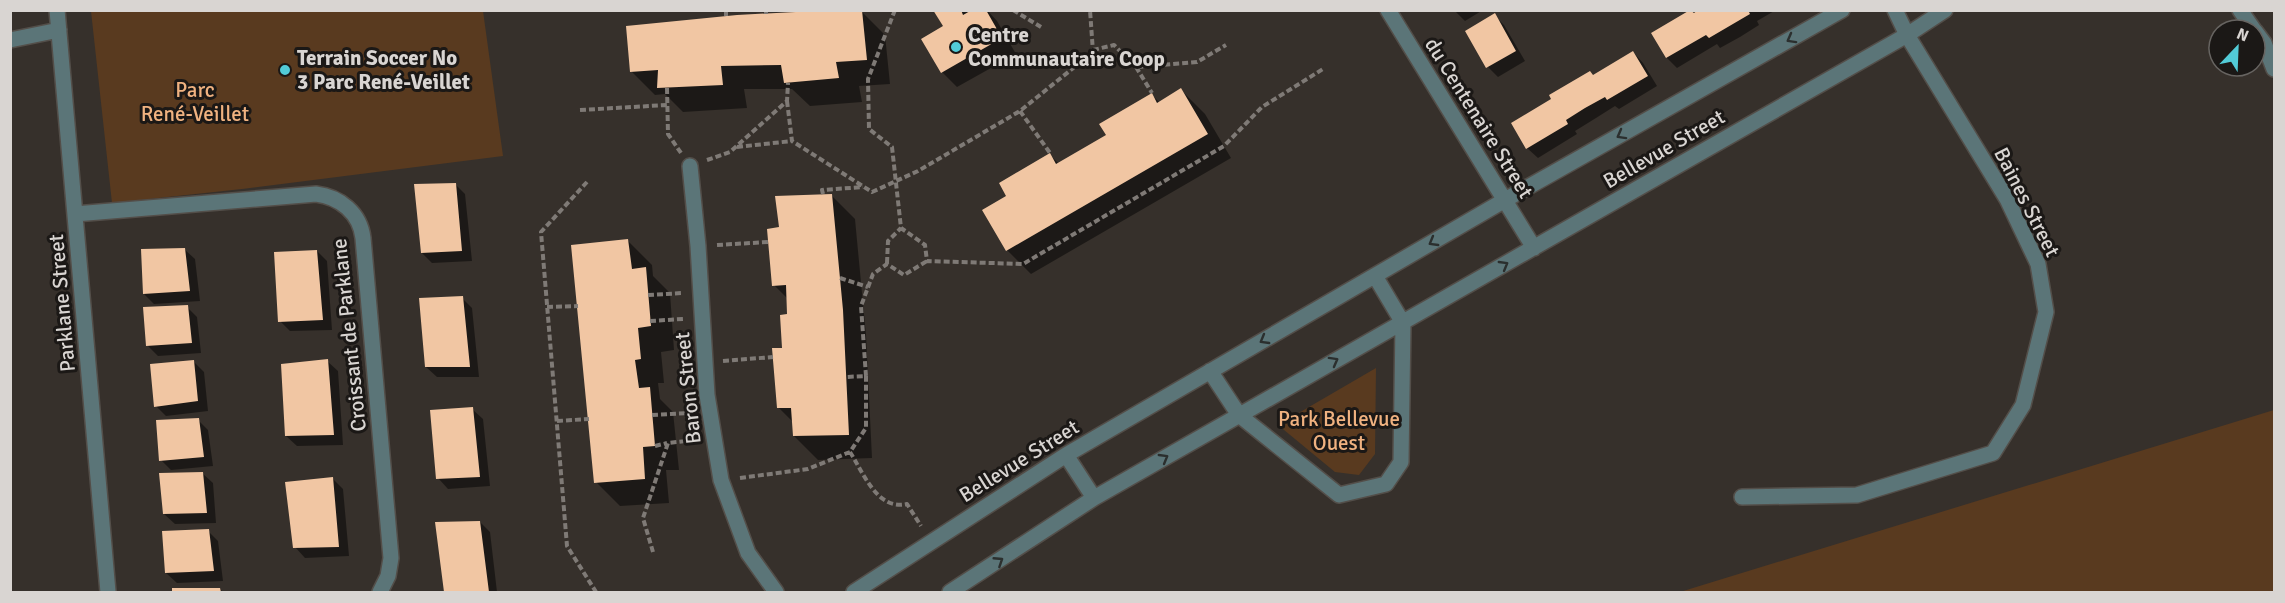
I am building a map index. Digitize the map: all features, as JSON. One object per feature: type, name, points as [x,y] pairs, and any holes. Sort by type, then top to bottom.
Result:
[{"type":"street","name":"Parklane Street","points":[[57,10],[108,592]]},
{"type":"street","name":"du Centenaire Street","points":[[1388,10],[1534,248]]},
{"type":"street","name":"Bellevue Street","points":[[854,592],[1066,454],[1505,200],[1842,10]]},
{"type":"street","name":"Baines Street","points":[[1742,497],[1857,495],[1993,453],[2023,405],[2046,312],[2038,264],[2007,200],[1907,35],[1895,10]]},
{"type":"street","name":"Bellevue Street","points":[[950,592],[1094,498],[1907,35],[1945,10]]},
{"type":"street","points":[[10,40],[59,30]]},
{"type":"street","points":[[2267,51],[2274,69]]},
{"type":"street","name":"Baron Street","points":[[690,166],[710,413],[721,480],[748,553],[776,592]]},
{"type":"street","name":"Croissant de Parklane","points":[[75,214],[316,194],[337,200],[353,214],[362,234],[391,558],[388,576],[381,592]]},
{"type":"street","points":[[1210,371],[1239,415],[1339,495],[1386,484],[1401,462],[1403,323],[1375,276]]},
{"type":"street","points":[[1066,454],[1094,498]]},
{"type":"path","points":[[895,10],[868,79],[868,129],[892,147],[894,182],[901,228],[925,245],[927,261]]},
{"type":"path","points":[[1013,10],[1041,27]]},
{"type":"path","points":[[1090,10],[1093,50]]},
{"type":"path","points":[[737,147],[792,141],[872,192],[918,171],[1020,111],[1093,50],[1114,45],[1136,67],[1152,93]]},
{"type":"path","points":[[1136,67],[1197,62],[1226,45]]},
{"type":"path","points":[[971,56],[976,65]]},
{"type":"path","points":[[887,264],[904,275],[927,261],[1023,264],[1224,146],[1262,107],[1323,69]]},
{"type":"path","points":[[789,83],[787,101],[792,141]]},
{"type":"path","points":[[667,88],[668,134],[690,166],[730,152],[787,101]]},
{"type":"path","points":[[580,110],[667,105]]},
{"type":"path","points":[[1020,111],[1050,153]]},
{"type":"path","points":[[587,182],[541,232],[567,546],[596,592]]},
{"type":"path","points":[[823,194],[822,190],[864,187]]},
{"type":"path","points":[[887,264],[888,241],[901,228]]},
{"type":"path","points":[[698,246],[768,242]]},
{"type":"path","points":[[721,480],[808,469],[850,452],[866,428],[866,376],[861,306],[873,274],[887,264]]},
{"type":"path","points":[[840,278],[868,287]]},
{"type":"path","points":[[648,296],[701,292]]},
{"type":"path","points":[[548,307],[578,306]]},
{"type":"path","points":[[651,321],[702,318]]},
{"type":"path","points":[[705,362],[773,357]]},
{"type":"path","points":[[846,377],[866,376]]},
{"type":"path","points":[[652,415],[710,413]]},
{"type":"path","points":[[557,421],[589,419]]},
{"type":"path","points":[[656,446],[714,439]]},
{"type":"path","points":[[653,552],[642,518],[668,443]]},
{"type":"path","points":[[850,452],[880,499],[899,506],[907,504],[931,542]]},
{"type":"green space","name":"Parc René-Veillet","points":[[91,11],[483,11],[503,156],[112,203]]},
{"type":"green space","name":"Park Bellevue Ouest","points":[[1376,368],[1375,454],[1359,475],[1335,472],[1278,425]]},
{"type":"green space","points":[[2274,410],[2274,592],[1680,592]]},
{"type":"building","points":[[862,10],[867,60],[836,62],[839,78],[784,83],[781,65],[721,66],[723,85],[657,88],[658,70],[630,72],[626,26],[737,15]]},
{"type":"building","name":"Centre Communautaire Coop","points":[[933,10],[961,10],[963,15],[972,10],[986,10],[1002,38],[941,73],[921,39],[943,26]]},
{"type":"building","points":[[1690,10],[1694,13],[1698,10],[1748,10],[1750,14],[1709,38],[1706,35],[1666,58],[1651,33]]},
{"type":"building","points":[[1495,13],[1516,51],[1486,68],[1465,31]]},
{"type":"building","points":[[1633,51],[1648,76],[1607,100],[1605,97],[1585,108],[1566,120],[1568,124],[1526,149],[1511,123],[1551,99],[1549,95],[1590,71],[1593,75]]},
{"type":"building","points":[[1181,88],[1208,134],[1006,251],[982,210],[1006,196],[999,183],[1050,153],[1056,164],[1106,135],[1099,124],[1152,93],[1157,103]]},
{"type":"building","points":[[456,183],[462,251],[421,253],[414,184]]},
{"type":"building","points":[[832,194],[843,310],[849,435],[793,436],[791,408],[777,408],[772,348],[782,348],[780,315],[787,314],[786,285],[772,286],[767,229],[779,227],[775,196]]},
{"type":"building","points":[[628,239],[632,269],[646,267],[651,326],[638,328],[641,359],[635,360],[639,388],[650,387],[655,446],[643,447],[645,479],[594,483],[571,245]]},
{"type":"building","points":[[185,248],[190,291],[143,294],[141,249]]},
{"type":"building","points":[[317,250],[323,320],[278,322],[274,252]]},
{"type":"building","points":[[463,296],[470,367],[425,367],[419,298]]},
{"type":"building","points":[[188,305],[192,343],[146,346],[143,307]]},
{"type":"building","points":[[328,359],[334,435],[285,436],[281,364]]},
{"type":"building","points":[[194,360],[198,401],[154,407],[150,364]]},
{"type":"building","points":[[473,407],[480,477],[436,479],[430,410]]},
{"type":"building","points":[[199,418],[204,457],[159,461],[156,420]]},
{"type":"building","points":[[203,472],[207,513],[163,514],[159,473]]},
{"type":"building","points":[[333,477],[339,547],[293,548],[285,482]]},
{"type":"building","points":[[480,521],[489,592],[444,592],[435,522]]},
{"type":"building","points":[[209,529],[214,571],[165,573],[162,531]]},
{"type":"building","points":[[172,588],[220,588],[221,592],[172,592]]},
{"type":"place","name":"Centre Communautaire Coop","points":[[956,47]]},
{"type":"place","name":"Terrain Soccer No 3 Parc René-Veillet","points":[[285,70]]}]
